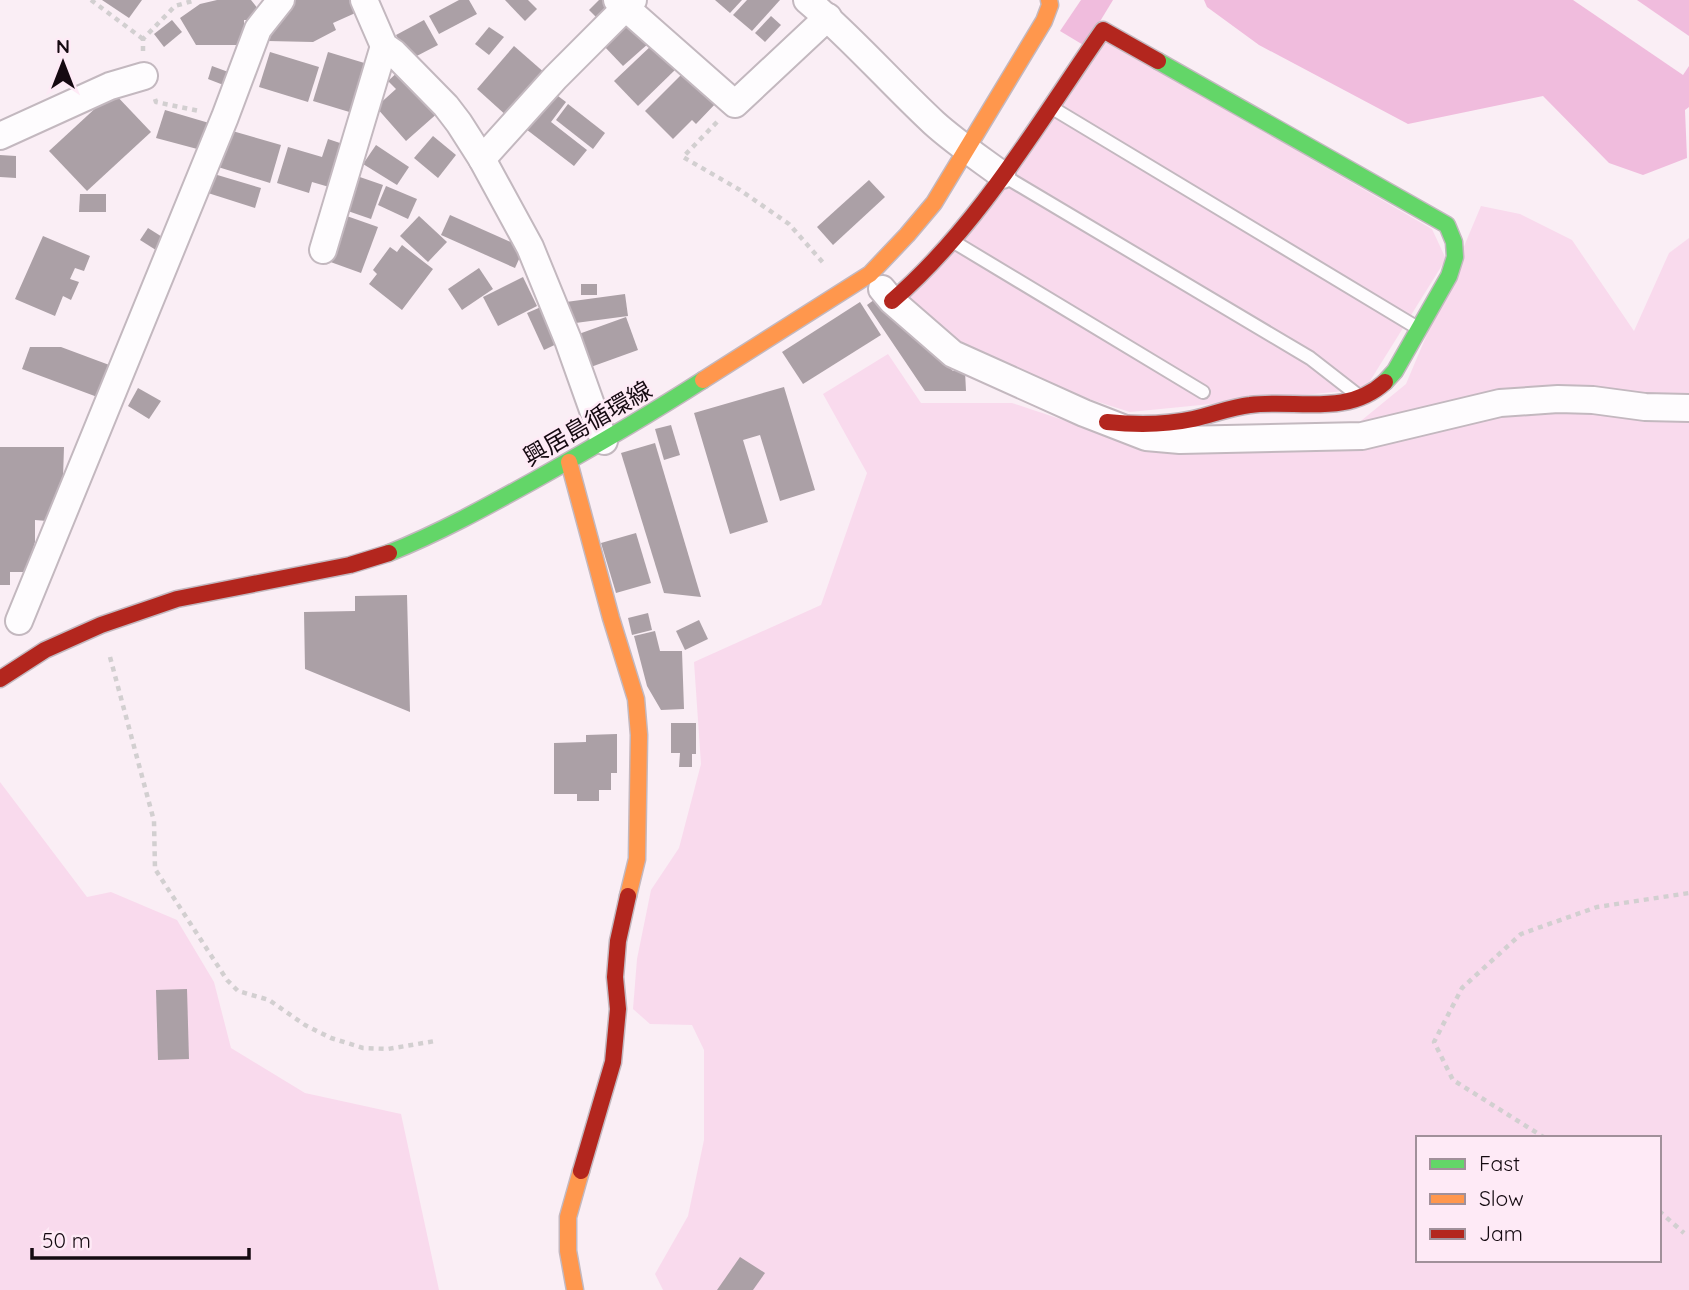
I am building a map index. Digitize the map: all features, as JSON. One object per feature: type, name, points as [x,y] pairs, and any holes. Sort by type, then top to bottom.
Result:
[{"type":"street","points":[[45,650],[9,619],[225,117],[258,29],[281,0]]},
{"type":"street","points":[[364,0],[384,46],[446,106],[482,159],[530,247],[568,340],[604,441]]},
{"type":"street","points":[[807,0],[935,124],[986,164]]},
{"type":"street","name":"興居島循環線","points":[[0,679],[45,650],[101,625],[177,599],[350,565],[425,539],[569,462],[870,274],[934,203],[986,164],[1044,21],[1050,5],[1049,0]]},
{"type":"street","points":[[482,159],[625,3],[735,104],[828,18]]},
{"type":"street","points":[[892,301],[933,262],[951,240],[986,164],[1049,107],[1103,30],[1447,225],[1454,242],[1455,257],[1449,276],[1395,371],[1385,384],[1374,392],[1348,402],[1252,404],[1189,420],[1156,424],[1107,422]]},
{"type":"street","points":[[323,250],[384,46]]},
{"type":"street","points":[[0,136],[110,86],[144,76]]},
{"type":"street","points":[[870,274],[892,301],[953,354],[1146,438],[1180,440],[1362,436],[1500,403],[1558,399],[1689,408]]},
{"type":"street","points":[[569,462],[636,699],[639,735],[637,859],[618,942],[615,977],[618,1010],[614,1062],[568,1217],[568,1251],[575,1290]]},
{"type":"lane","points":[[1049,107],[1420,329]]},
{"type":"lane","points":[[986,164],[1310,358],[1360,397]]},
{"type":"lane","points":[[951,240],[1203,392]]},
{"type":"path","points":[[91,0],[143,39]]},
{"type":"path","points":[[735,104],[683,157],[740,190],[789,224],[846,289]]},
{"type":"path","points":[[101,625],[154,821],[155,870],[227,979],[238,991],[269,1000],[306,1026],[331,1038],[363,1048],[388,1049],[435,1041]]},
{"type":"path","points":[[1542,1136],[1453,1080],[1434,1042],[1462,988],[1521,934],[1597,907],[1689,892]]},
{"type":"path","points":[[1661,1213],[1684,1233]]},
{"type":"shaded area","points":[[1081,0],[1113,0],[1085,46],[1060,31]]},
{"type":"shaded area","points":[[1204,0],[1689,0],[1689,107],[1685,110],[1687,158],[1643,175],[1609,163],[1543,96],[1408,124],[1259,45],[1207,7]]},
{"type":"shaded area","points":[[1105,40],[1432,229],[1446,259],[1365,389],[1130,412],[1092,400],[959,347],[904,302]]},
{"type":"shaded area","points":[[1481,206],[1520,214],[1572,240],[1634,331],[1669,253],[1689,238],[1689,1290],[663,1290],[655,1274],[688,1216],[704,1140],[704,1050],[692,1025],[650,1024],[633,1009],[637,959],[651,890],[679,848],[701,764],[694,662],[821,605],[867,473],[823,394],[888,354],[921,403],[1012,403],[1090,429],[1329,447],[1406,384]]},
{"type":"shaded area","points":[[0,782],[87,897],[111,892],[177,920],[214,982],[231,1048],[305,1093],[401,1114],[439,1290],[0,1290]]},
{"type":"pier","points":[[1573,0],[1637,0],[1689,36],[1689,66],[1683,75]]},
{"type":"building","points":[[102,0],[142,0],[129,18]]},
{"type":"building","points":[[217,0],[251,0],[262,14],[255,20],[244,20],[244,45],[196,45],[180,18],[200,4]]},
{"type":"building","points":[[288,0],[357,0],[362,10],[333,23],[336,30],[313,42],[268,41],[269,25]]},
{"type":"building","points":[[459,0],[469,0],[477,14],[439,34],[429,16]]},
{"type":"building","points":[[505,0],[528,0],[537,9],[525,21]]},
{"type":"building","points":[[599,0],[609,0],[602,23],[589,10]]},
{"type":"building","points":[[715,0],[742,0],[730,13]]},
{"type":"building","points":[[747,0],[780,0],[752,31],[733,15]]},
{"type":"building","points":[[771,16],[781,25],[765,42],[755,33]]},
{"type":"building","points":[[172,20],[182,32],[164,47],[154,34]]},
{"type":"building","points":[[424,20],[438,45],[409,60],[396,35]]},
{"type":"building","points":[[628,21],[649,43],[623,66],[603,45]]},
{"type":"building","points":[[489,27],[504,37],[489,55],[475,44]]},
{"type":"building","points":[[653,44],[677,68],[638,106],[614,81]]},
{"type":"building","points":[[514,46],[546,74],[508,117],[477,89]]},
{"type":"building","points":[[270,52],[319,67],[308,102],[259,87]]},
{"type":"building","points":[[328,52],[371,65],[356,114],[313,101]]},
{"type":"building","points":[[212,66],[231,73],[226,86],[208,79]]},
{"type":"building","points":[[401,69],[440,111],[406,141],[376,107],[396,89],[388,81]]},
{"type":"building","points":[[686,70],[718,101],[696,124],[692,120],[673,139],[645,111]]},
{"type":"building","points":[[550,90],[566,102],[551,122],[587,150],[574,166],[522,126]]},
{"type":"building","points":[[113,92],[151,132],[87,191],[49,151]]},
{"type":"building","points":[[568,104],[605,133],[593,149],[556,120]]},
{"type":"building","points":[[165,110],[209,123],[201,150],[156,138]]},
{"type":"building","points":[[229,130],[281,145],[270,183],[218,167]]},
{"type":"building","points":[[433,136],[456,155],[438,178],[414,158]]},
{"type":"building","points":[[328,139],[349,146],[336,189],[312,182],[309,193],[277,183],[288,147],[322,157]]},
{"type":"building","points":[[376,145],[409,167],[397,185],[363,164]]},
{"type":"building","points":[[0,155],[16,156],[16,178],[0,177]]},
{"type":"building","points":[[214,174],[261,188],[255,208],[208,193]]},
{"type":"building","points":[[354,175],[383,185],[371,219],[342,209]]},
{"type":"building","points":[[869,180],[885,197],[833,245],[817,227]]},
{"type":"building","points":[[386,186],[417,199],[408,219],[378,205]]},
{"type":"building","points":[[80,194],[106,194],[106,212],[79,212]]},
{"type":"building","points":[[341,214],[378,227],[361,273],[325,260]]},
{"type":"building","points":[[450,215],[524,248],[515,268],[441,235]]},
{"type":"building","points":[[419,216],[447,242],[428,262],[400,236]]},
{"type":"building","points":[[148,228],[167,240],[159,252],[140,240]]},
{"type":"building","points":[[43,236],[90,256],[84,271],[75,268],[70,279],[79,282],[71,300],[63,296],[55,316],[15,299]]},
{"type":"building","points":[[402,245],[433,269],[402,310],[369,284],[377,274],[373,270],[390,247],[397,252]]},
{"type":"building","points":[[479,268],[493,289],[462,310],[448,289]]},
{"type":"building","points":[[523,277],[537,306],[498,326],[483,297]]},
{"type":"building","points":[[581,284],[597,284],[597,295],[581,295]]},
{"type":"building","points":[[625,294],[628,316],[568,324],[566,302]]},
{"type":"building","points":[[878,297],[953,371],[965,371],[966,391],[925,391],[867,305]]},
{"type":"building","points":[[860,302],[881,335],[803,384],[782,352]]},
{"type":"building","points":[[548,304],[565,340],[544,350],[527,313]]},
{"type":"building","points":[[626,317],[638,350],[588,368],[576,335]]},
{"type":"building","points":[[30,347],[61,347],[112,366],[100,398],[22,369]]},
{"type":"building","points":[[784,387],[815,490],[780,501],[760,435],[743,440],[768,522],[730,534],[694,413]]},
{"type":"building","points":[[138,388],[161,401],[149,419],[128,406]]},
{"type":"building","points":[[671,425],[680,455],[664,460],[655,429]]},
{"type":"building","points":[[655,443],[701,597],[664,593],[621,453]]},
{"type":"building","points":[[0,447],[64,447],[63,478],[47,521],[35,520],[35,542],[26,572],[10,572],[10,585],[0,585]]},
{"type":"building","points":[[636,533],[651,583],[616,593],[601,543]]},
{"type":"building","points":[[407,595],[410,712],[305,669],[304,612],[355,611],[355,596]]},
{"type":"building","points":[[648,613],[652,630],[632,635],[628,618]]},
{"type":"building","points":[[699,620],[708,639],[685,650],[676,631]]},
{"type":"building","points":[[655,631],[660,651],[682,651],[684,709],[661,710],[647,686],[634,636]]},
{"type":"building","points":[[671,723],[696,723],[696,754],[692,754],[692,767],[679,767],[680,753],[671,753]]},
{"type":"building","points":[[617,734],[617,773],[611,773],[611,790],[599,790],[599,801],[577,801],[577,794],[554,794],[554,743],[586,742],[586,735]]},
{"type":"building","points":[[187,989],[189,1059],[158,1060],[156,990]]},
{"type":"building","points":[[740,1257],[765,1273],[753,1290],[717,1290]]},
{"type":"traffic: fast","points":[[1158,61],[1447,225],[1454,242],[1455,257],[1449,276],[1395,371],[1385,382]]},
{"type":"traffic: fast","points":[[389,553],[515,491],[703,380]]},
{"type":"traffic: slow","points":[[703,380],[870,274],[907,235],[934,203],[1044,21],[1050,5],[1049,0]]},
{"type":"traffic: slow","points":[[569,462],[636,699],[639,735],[637,859],[628,896]]},
{"type":"traffic: slow","points":[[575,1290],[568,1251],[568,1217],[581,1171]]},
{"type":"traffic: jam","points":[[892,301],[953,240],[980,207],[1103,30],[1158,61]]},
{"type":"traffic: jam","points":[[1107,422],[1161,423],[1193,419],[1250,405],[1338,403],[1370,393],[1385,382]]},
{"type":"traffic: jam","points":[[0,679],[45,650],[101,625],[177,599],[350,565],[389,553]]},
{"type":"traffic: jam","points":[[581,1171],[613,1062],[618,1009],[615,977],[618,941],[628,896]]}]
